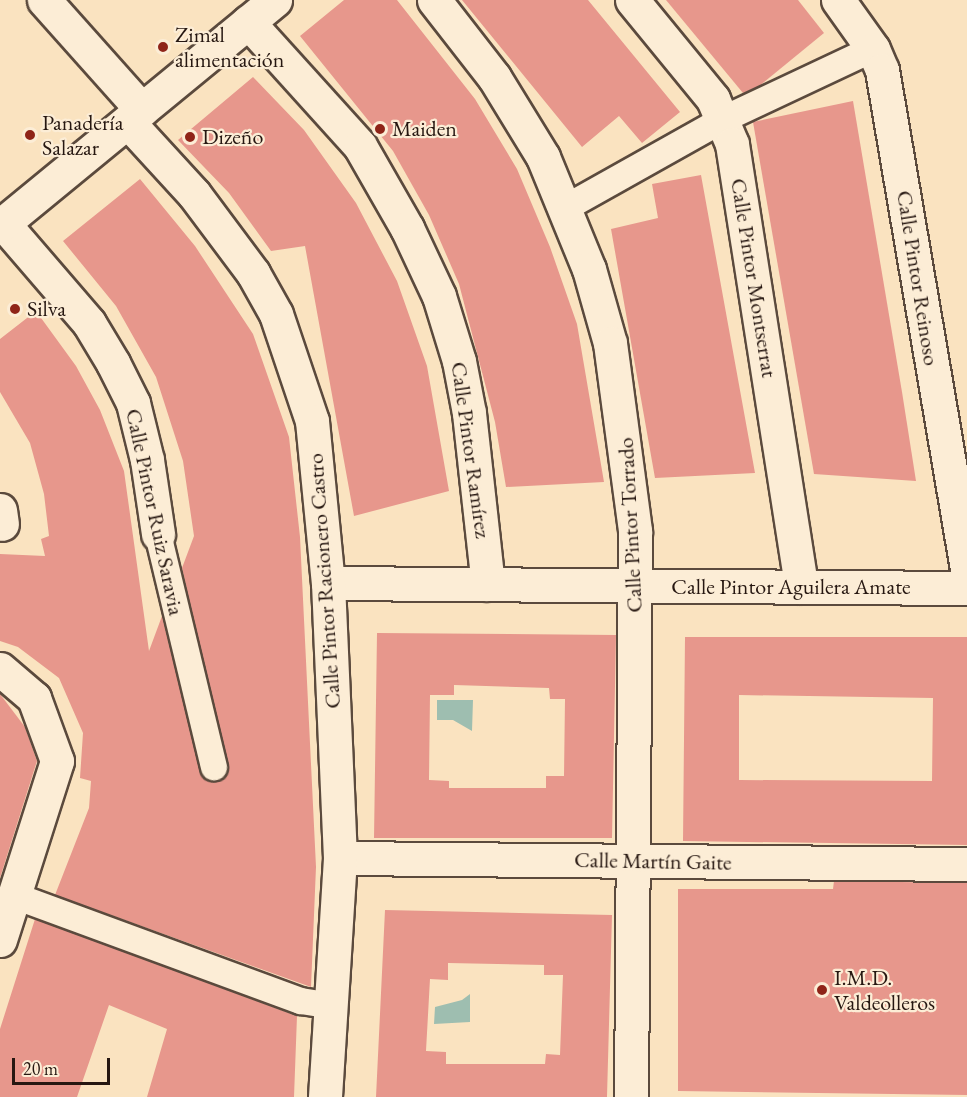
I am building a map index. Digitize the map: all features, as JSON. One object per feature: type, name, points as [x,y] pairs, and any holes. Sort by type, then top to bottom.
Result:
[{"type":"street","name":"Calle Pintor Racionero Castro","points":[[44,0],[227,236],[276,314],[312,422],[328,583],[340,858],[333,1006],[325,1097]]},
{"type":"street","points":[[2,224],[274,0]]},
{"type":"street","name":"Calle Pintor Torrado","points":[[434,0],[522,120],[567,207],[610,343],[625,433],[636,586],[631,1097]]},
{"type":"street","name":"Calle Pintor Montserrat","points":[[633,0],[713,99],[724,119],[732,144],[794,524],[801,587]]},
{"type":"street","name":"Calle Pintor Reinoso","points":[[838,0],[873,49],[887,93],[967,569]]},
{"type":"street","name":"Calle Pintor Ramírez","points":[[249,22],[360,146],[407,228],[439,296],[459,361],[469,413],[488,584]]},
{"type":"street","points":[[567,207],[724,119],[873,49]]},
{"type":"street","name":"Calle Pintor Ruiz Saravia","points":[[2,224],[89,323],[113,363],[133,404],[147,460],[158,534],[214,767]]},
{"type":"street","name":"Calle Pintor Aguilera Amate","points":[[328,583],[967,588]]},
{"type":"street","points":[[0,669],[34,698],[57,761],[0,940]]},
{"type":"street","name":"Calle Martín Gaite","points":[[340,858],[967,864]]},
{"type":"street","points":[[15,896],[301,1000],[333,1006]]},
{"type":"shaded area","points":[[437,700],[473,700],[472,731],[453,720],[437,720]]},
{"type":"shaded area","points":[[470,994],[470,1022],[434,1024],[435,1007],[462,1000]]},
{"type":"building","points":[[344,0],[397,0],[475,99],[517,169],[550,247],[577,324],[604,482],[506,487],[495,422],[459,284],[429,215],[393,151],[300,36]]},
{"type":"building","points":[[462,0],[588,0],[680,112],[642,143],[619,116],[582,147]]},
{"type":"building","points":[[666,0],[798,0],[824,33],[758,87],[743,93]]},
{"type":"building","points":[[253,77],[304,130],[356,203],[397,281],[427,366],[449,491],[354,516],[305,246],[271,251],[229,193],[178,140]]},
{"type":"building","points":[[853,101],[916,481],[814,474],[753,122]]},
{"type":"building","points":[[701,175],[755,473],[655,478],[611,229],[658,218],[652,184]]},
{"type":"building","points":[[140,179],[195,246],[253,334],[289,437],[300,537],[316,867],[311,987],[55,895],[89,808],[91,781],[80,778],[83,733],[59,678],[18,647],[0,641],[0,554],[45,556],[41,539],[49,536],[44,494],[30,443],[0,392],[0,339],[36,311],[76,366],[100,410],[124,471],[149,651],[162,616],[200,771],[204,778],[217,782],[228,772],[182,568],[194,536],[183,461],[156,377],[116,306],[63,241]]},
{"type":"building","points":[[377,633],[616,635],[612,838],[374,838]],"holes":[[[454,685],[549,688],[550,699],[565,699],[564,776],[546,776],[546,788],[449,788],[449,781],[429,780],[430,695],[454,695]]]},
{"type":"building","points":[[685,637],[967,637],[967,845],[683,841]],"holes":[[[739,695],[933,698],[932,781],[739,780]]]},
{"type":"building","points":[[0,694],[25,727],[37,761],[0,878]]},
{"type":"building","name":"I.M.D. Valdeolleros","points":[[834,881],[967,883],[967,1095],[678,1091],[678,889],[833,889]]},
{"type":"building","points":[[385,910],[612,915],[607,1097],[376,1097]],"holes":[[[448,963],[544,965],[544,975],[563,975],[560,1055],[546,1054],[545,1064],[446,1064],[446,1052],[426,1051],[430,979],[448,980]]]},
{"type":"building","points":[[35,919],[297,1016],[294,1097],[147,1097],[167,1029],[109,1005],[77,1097],[0,1097],[0,1029]]},
{"type":"place","name":"Zimal alimentación","points":[[163,47]]},
{"type":"place","name":"Maiden","points":[[380,129]]},
{"type":"place","name":"Panadería Salazar","points":[[30,135]]},
{"type":"place","name":"Dizeño","points":[[190,137]]},
{"type":"place","name":"Silva","points":[[15,309]]},
{"type":"place","name":"I.M.D. Valdeolleros","points":[[822,990]]}]
